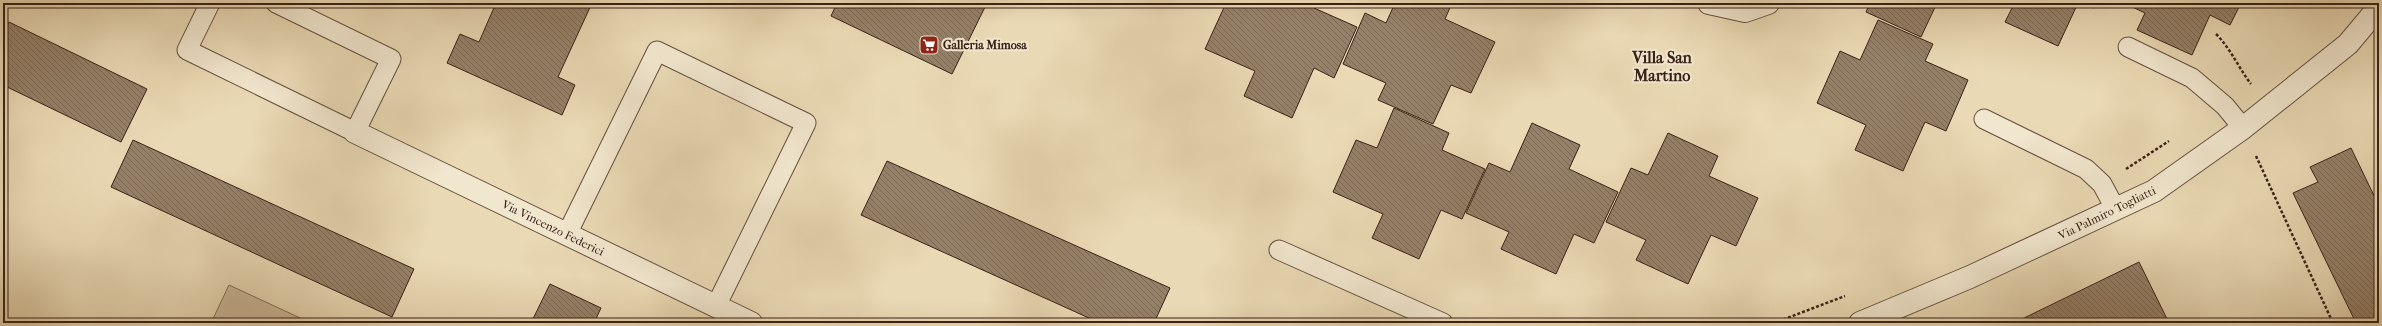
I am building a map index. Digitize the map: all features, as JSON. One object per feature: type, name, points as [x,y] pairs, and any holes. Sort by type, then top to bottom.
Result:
[{"type":"street","points":[[1709,3],[1745,11],[1768,3]]},
{"type":"street","name":"Via Palmiro Togliatti","points":[[1860,323],[1970,277],[2154,191],[2243,128],[2348,44],[2379,7]]},
{"type":"street","points":[[2348,44],[2379,28]]},
{"type":"street","name":"Via Vincenzo Federici","points":[[355,132],[751,323]]},
{"type":"lane","points":[[210,3],[187,50],[355,132],[391,59],[276,3]]},
{"type":"lane","points":[[2128,47],[2192,78],[2225,106],[2243,128]]},
{"type":"lane","points":[[566,234],[657,51],[806,123],[716,306]]},
{"type":"lane","points":[[1984,119],[2086,169],[2102,184],[2116,210]]},
{"type":"lane","points":[[1279,250],[1443,323]]},
{"type":"path","points":[[2216,34],[2228,46],[2243,73],[2252,84]]},
{"type":"path","points":[[2243,128],[2333,323]]},
{"type":"shaded area","points":[[229,285],[311,323],[211,323]]},
{"type":"building","points":[[496,3],[592,3],[558,77],[575,85],[562,115],[447,63],[460,34],[479,42]]},
{"type":"building","name":"Galleria Mimosa","points":[[837,3],[987,3],[952,74],[831,16]]},
{"type":"building","points":[[1226,3],[1241,3],[1249,6],[1250,3],[1316,3],[1314,8],[1357,27],[1334,78],[1314,68],[1292,118],[1244,96],[1255,71],[1205,49]]},
{"type":"building","points":[[1395,3],[1452,3],[1445,19],[1495,42],[1471,93],[1451,85],[1433,124],[1378,100],[1386,83],[1343,64],[1365,13],[1386,23]]},
{"type":"building","points":[[1870,3],[1937,3],[1921,37],[1866,12]]},
{"type":"building","points":[[2007,3],[2078,3],[2058,46],[2005,22],[2013,6]]},
{"type":"building","points":[[2082,3],[2097,3],[2094,8]]},
{"type":"building","points":[[2124,3],[2241,3],[2230,25],[2210,15],[2192,55],[2137,30],[2145,13]]},
{"type":"building","points":[[1878,20],[1933,44],[1925,61],[1968,80],[1946,131],[1925,122],[1903,171],[1855,150],[1866,125],[1817,103],[1840,51],[1860,60]]},
{"type":"building","points":[[9,22],[147,89],[121,142],[3,85],[3,35]]},
{"type":"building","points":[[1394,108],[1449,133],[1442,150],[1485,169],[1462,219],[1441,210],[1419,259],[1372,238],[1383,214],[1333,192],[1356,140],[1377,148]]},
{"type":"building","points":[[1532,123],[1580,145],[1569,169],[1618,192],[1594,243],[1574,234],[1556,274],[1501,249],[1509,232],[1466,213],[1489,163],[1510,172]]},
{"type":"building","points":[[1668,133],[1718,156],[1709,176],[1758,198],[1736,246],[1711,235],[1688,284],[1636,260],[1646,240],[1606,222],[1631,168],[1648,175]]},
{"type":"building","points":[[133,140],[414,269],[392,317],[111,187]]},
{"type":"building","points":[[2351,148],[2379,206],[2379,323],[2356,323],[2293,193],[2318,182],[2310,167]]},
{"type":"building","points":[[887,161],[1170,288],[1154,323],[1100,323],[861,215]]},
{"type":"building","points":[[2139,262],[2169,323],[2022,323],[2020,320]]},
{"type":"building","points":[[550,284],[601,308],[594,323],[531,323]]},
{"type":"place","name":"Galleria Mimosa","points":[[929,45]]},
{"type":"district","name":"Villa San Martino","points":[[1662,66]]}]
